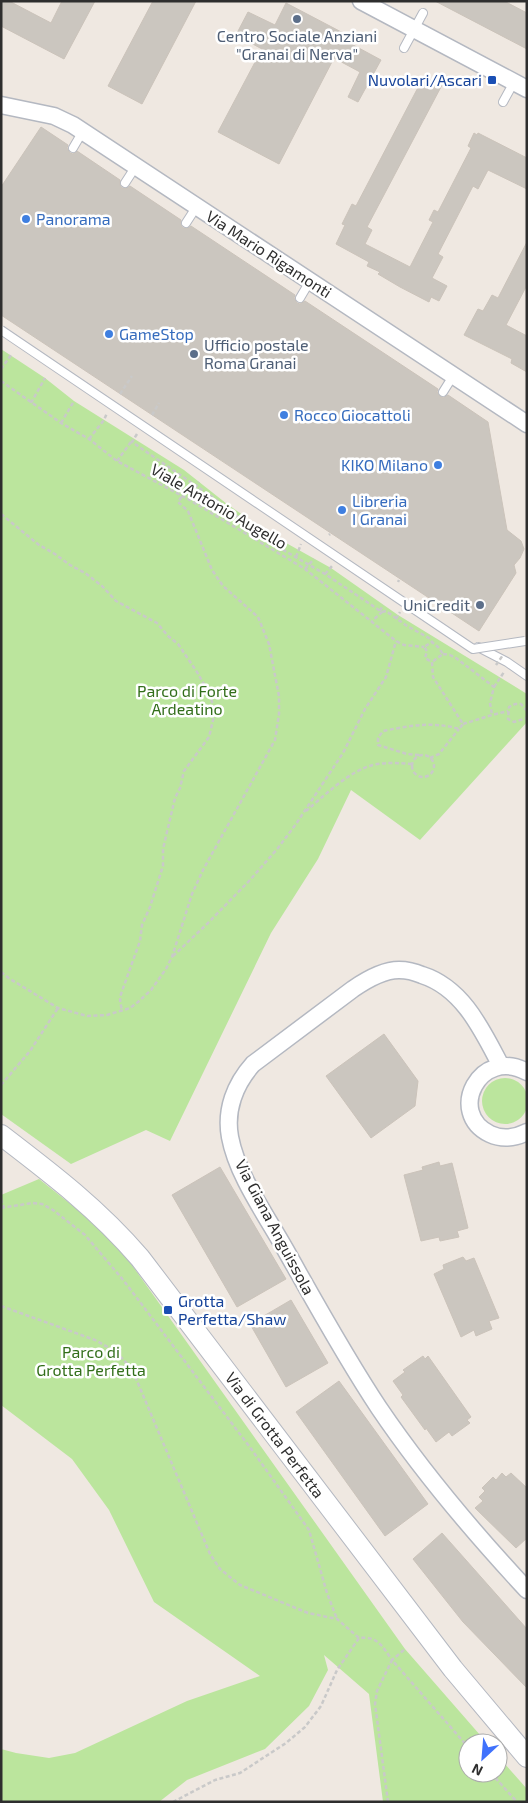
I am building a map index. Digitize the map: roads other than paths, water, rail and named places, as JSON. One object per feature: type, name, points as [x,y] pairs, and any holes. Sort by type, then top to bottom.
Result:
[{"type":"street","points":[[361,1],[520,86]]},
{"type":"street","name":"Via Mario Rigamonti","points":[[1,105],[54,116],[83,131],[527,424]]},
{"type":"street","name":"Via Giana Anguissola","points":[[501,1066],[482,1029],[470,1011],[454,994],[427,976],[404,970],[388,972],[365,981],[353,989],[253,1064],[241,1078],[233,1098],[230,1130],[235,1154],[249,1184],[378,1408],[450,1504],[527,1590]]},
{"type":"street","points":[[527,1072],[518,1068],[501,1066],[485,1072],[473,1086],[470,1094],[471,1112],[480,1127],[494,1136],[512,1138],[527,1132]]},
{"type":"street","name":"Via di Grotta Perfetta","points":[[1,1135],[43,1166],[97,1211],[140,1258],[453,1669],[527,1757]]},
{"type":"lane","points":[[404,48],[423,13]]},
{"type":"lane","points":[[503,102],[520,86]]},
{"type":"lane","points":[[73,148],[83,131]]},
{"type":"lane","points":[[125,183],[136,166]]},
{"type":"lane","points":[[186,223],[196,206]]},
{"type":"lane","points":[[300,298],[310,281]]},
{"type":"lane","points":[[1,328],[473,649],[525,641]]},
{"type":"lane","points":[[1,328],[465,641],[507,662],[527,676]]},
{"type":"lane","points":[[443,392],[453,376]]},
{"type":"place","name":"Centro Sociale Anziani \"Granai di Nerva\"","points":[[297,19]]},
{"type":"place","name":"Nuvolari/Ascari","points":[[492,80]]},
{"type":"place","name":"Panorama","points":[[26,219]]},
{"type":"place","name":"GameStop","points":[[109,334]]},
{"type":"place","name":"Ufficio postale Roma Granai","points":[[194,354]]},
{"type":"place","name":"Rocco Giocattoli","points":[[284,415]]},
{"type":"place","name":"KIKO Milano","points":[[438,465]]},
{"type":"place","name":"Libreria I Granai","points":[[342,510]]},
{"type":"place","name":"UniCredit","points":[[480,605]]},
{"type":"place","name":"Grotta Perfetta/Shaw","points":[[168,1310]]},
{"type":"park label","name":"Parco di Forte Ardeatino","points":[[187,700]]},
{"type":"park label","name":"Parco di Grotta Perfetta","points":[[91,1361]]}]
